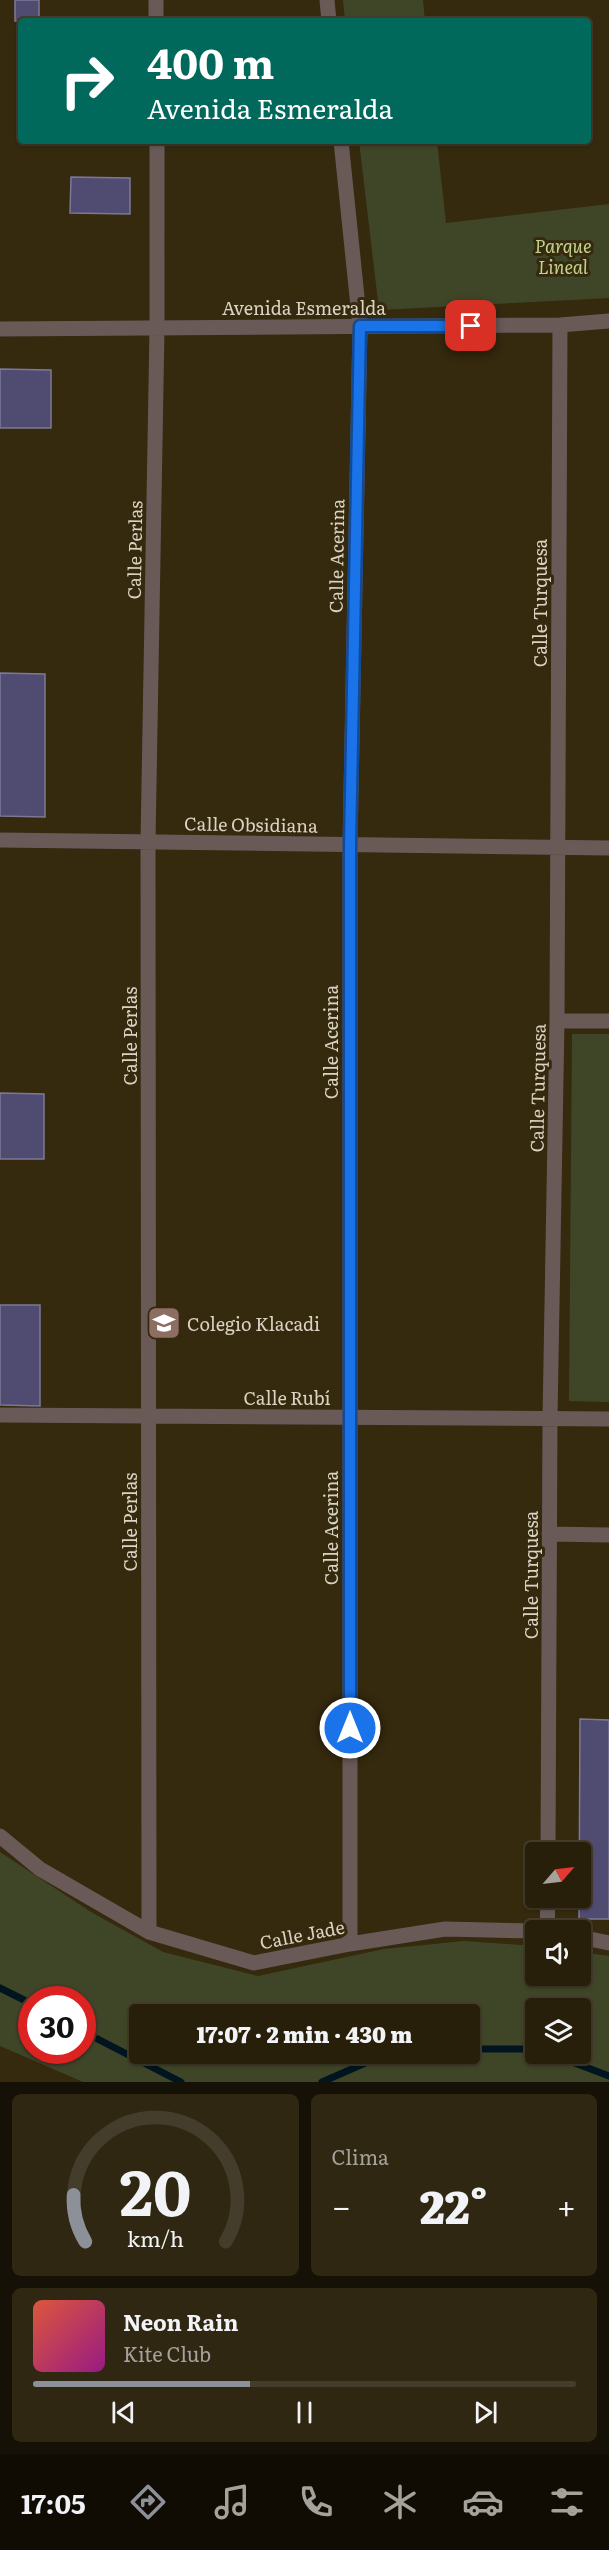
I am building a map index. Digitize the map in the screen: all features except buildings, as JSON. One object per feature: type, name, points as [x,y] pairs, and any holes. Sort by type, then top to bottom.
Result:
[{"type":"street","points":[[156,0],[156,18]]},
{"type":"street","points":[[327,0],[329,18]]},
{"type":"street","name":"Calle Perlas","points":[[149,1932],[148,842],[158,328],[157,144]]},
{"type":"street","name":"Calle Acerina","points":[[341,144],[360,326],[350,845],[350,1944]]},
{"type":"street","name":"Avenida Esmeralda","points":[[0,329],[560,325],[609,321]]},
{"type":"street","name":"Calle Turquesa","points":[[548,1842],[550,1418],[557,1021],[560,325]]},
{"type":"street","name":"Calle Obsidiana","points":[[0,840],[609,848]]},
{"type":"street","points":[[557,1021],[609,1021]]},
{"type":"street","name":"Calle Rubí","points":[[0,1415],[609,1419]]},
{"type":"street","points":[[549,1534],[609,1535]]},
{"type":"street","name":"Calle Jade","points":[[0,1836],[40,1869],[149,1932],[254,1963],[350,1944],[445,1929],[525,1931]]},
{"type":"street","points":[[591,1939],[609,1942]]},
{"type":"green space","points":[[343,0],[423,0],[425,18],[345,18]]},
{"type":"green space","name":"Parque Lineal","points":[[359,144],[437,144],[446,223],[609,204],[609,298],[379,310]]},
{"type":"green space","points":[[572,1034],[609,1034],[609,1402],[569,1401]]},
{"type":"green space","points":[[0,1852],[91,1912],[163,1952],[258,1976],[384,1949],[464,1941],[525,1945],[525,1986],[591,1986],[591,1953],[609,1956],[609,2082],[83,2082],[42,2064],[96,2064],[96,1986],[18,1986],[18,2054],[0,2046]]},
{"type":"waterway","points":[[0,1988],[18,1997]]},
{"type":"waterway","points":[[96,2038],[181,2082]]},
{"type":"waterway","points":[[480,2049],[525,2049]]},
{"type":"waterway","points":[[322,2082],[363,2064]]},
{"type":"waterway","points":[[577,2064],[609,2076]]},
{"type":"place","name":"Colegio Klacadi","points":[[164,1323]]},
{"type":"route","points":[[350,1728],[350,845],[360,326],[471,326]]}]
